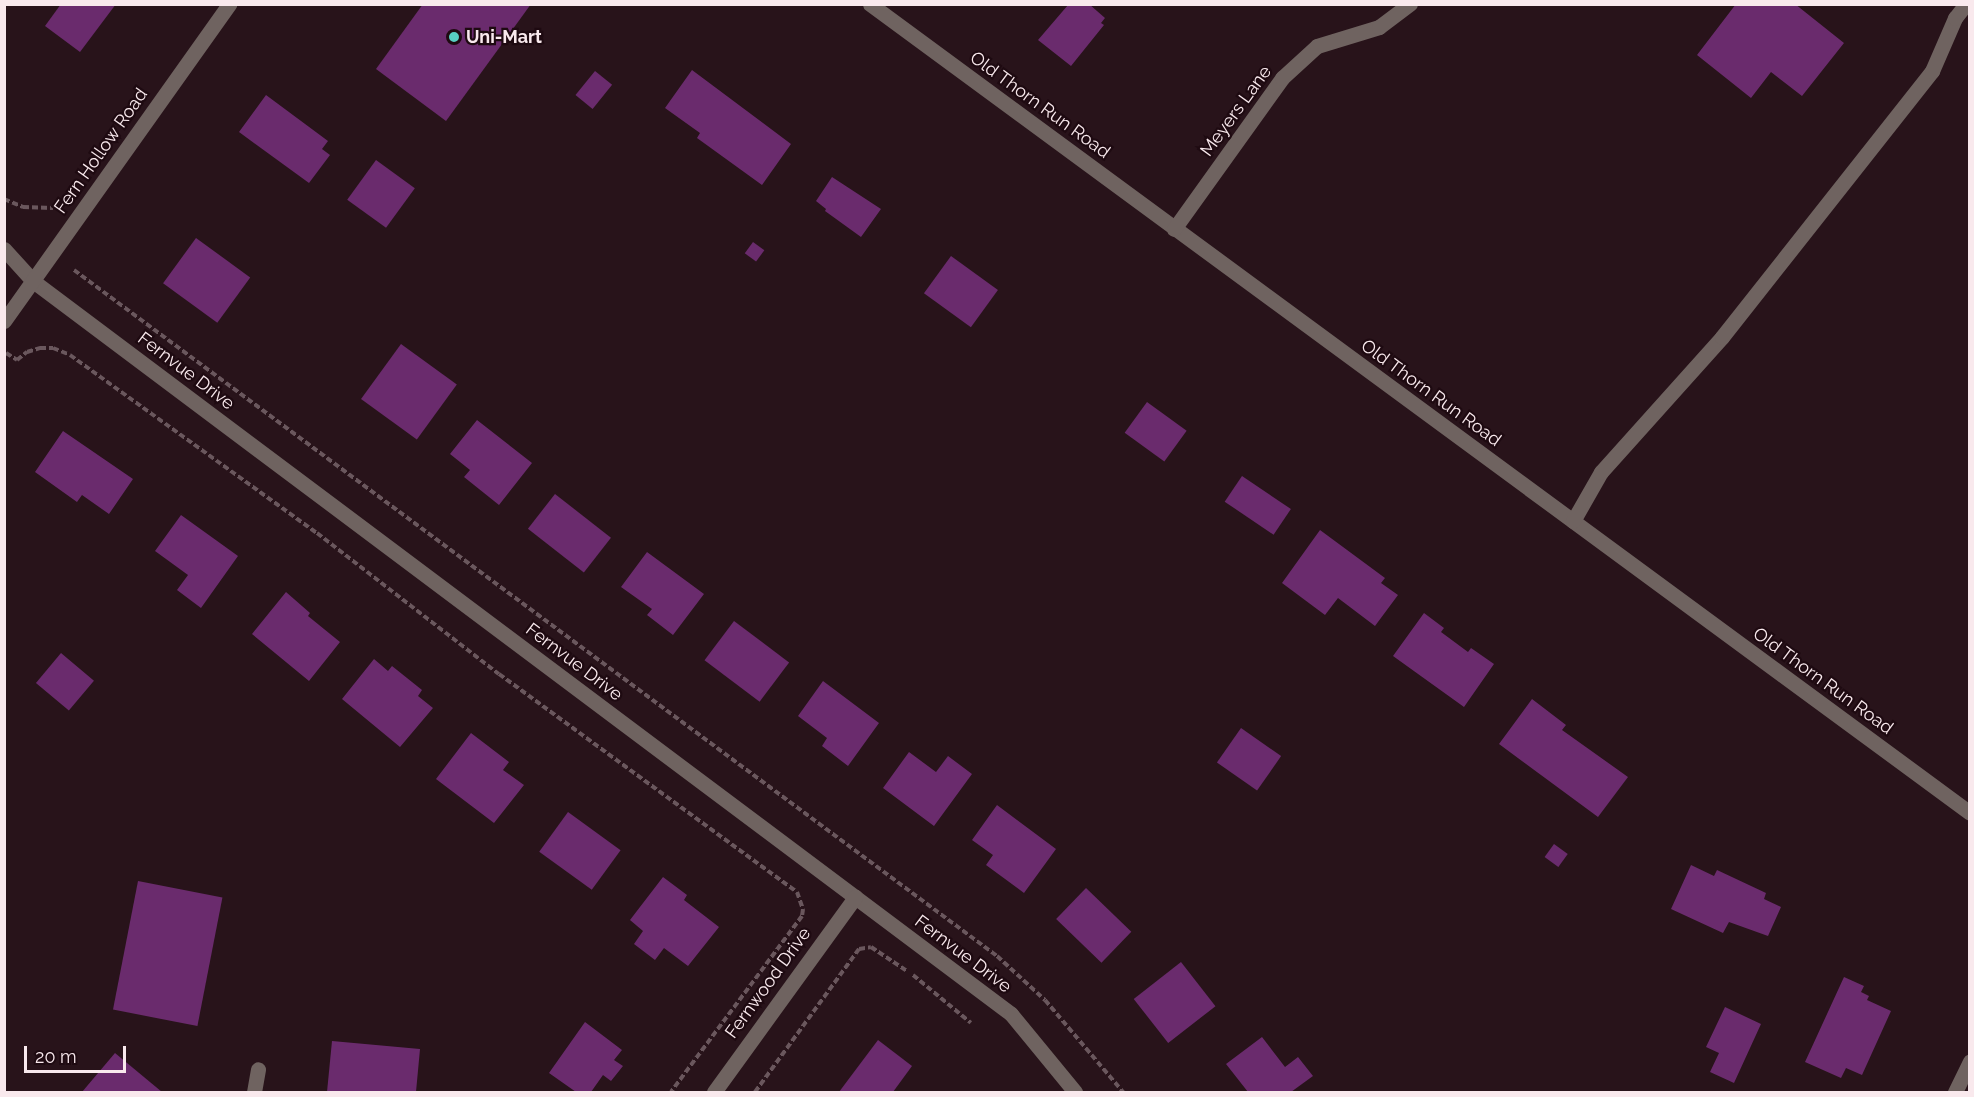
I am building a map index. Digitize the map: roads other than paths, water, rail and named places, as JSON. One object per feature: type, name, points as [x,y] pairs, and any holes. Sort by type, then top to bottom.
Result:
[{"type":"street","name":"Fern Hollow Road","points":[[4,321],[229,4]]},
{"type":"street","name":"Old Thorn Run Road","points":[[870,4],[1970,813]]},
{"type":"street","name":"Meyers Lane","points":[[1174,229],[1282,78],[1317,46],[1379,27],[1410,4]]},
{"type":"street","points":[[1573,521],[1601,472],[1722,337],[1932,71],[1955,18],[1966,4]]},
{"type":"street","name":"Fernvue Drive","points":[[4,249],[33,281],[1011,1014],[1075,1092]]},
{"type":"street","name":"Fernwood Drive","points":[[714,1092],[855,897]]},
{"type":"street","points":[[1955,1092],[1970,1061]]},
{"type":"street","points":[[254,1092],[258,1070]]},
{"type":"place","name":"Uni-Mart","points":[[454,37]]}]
